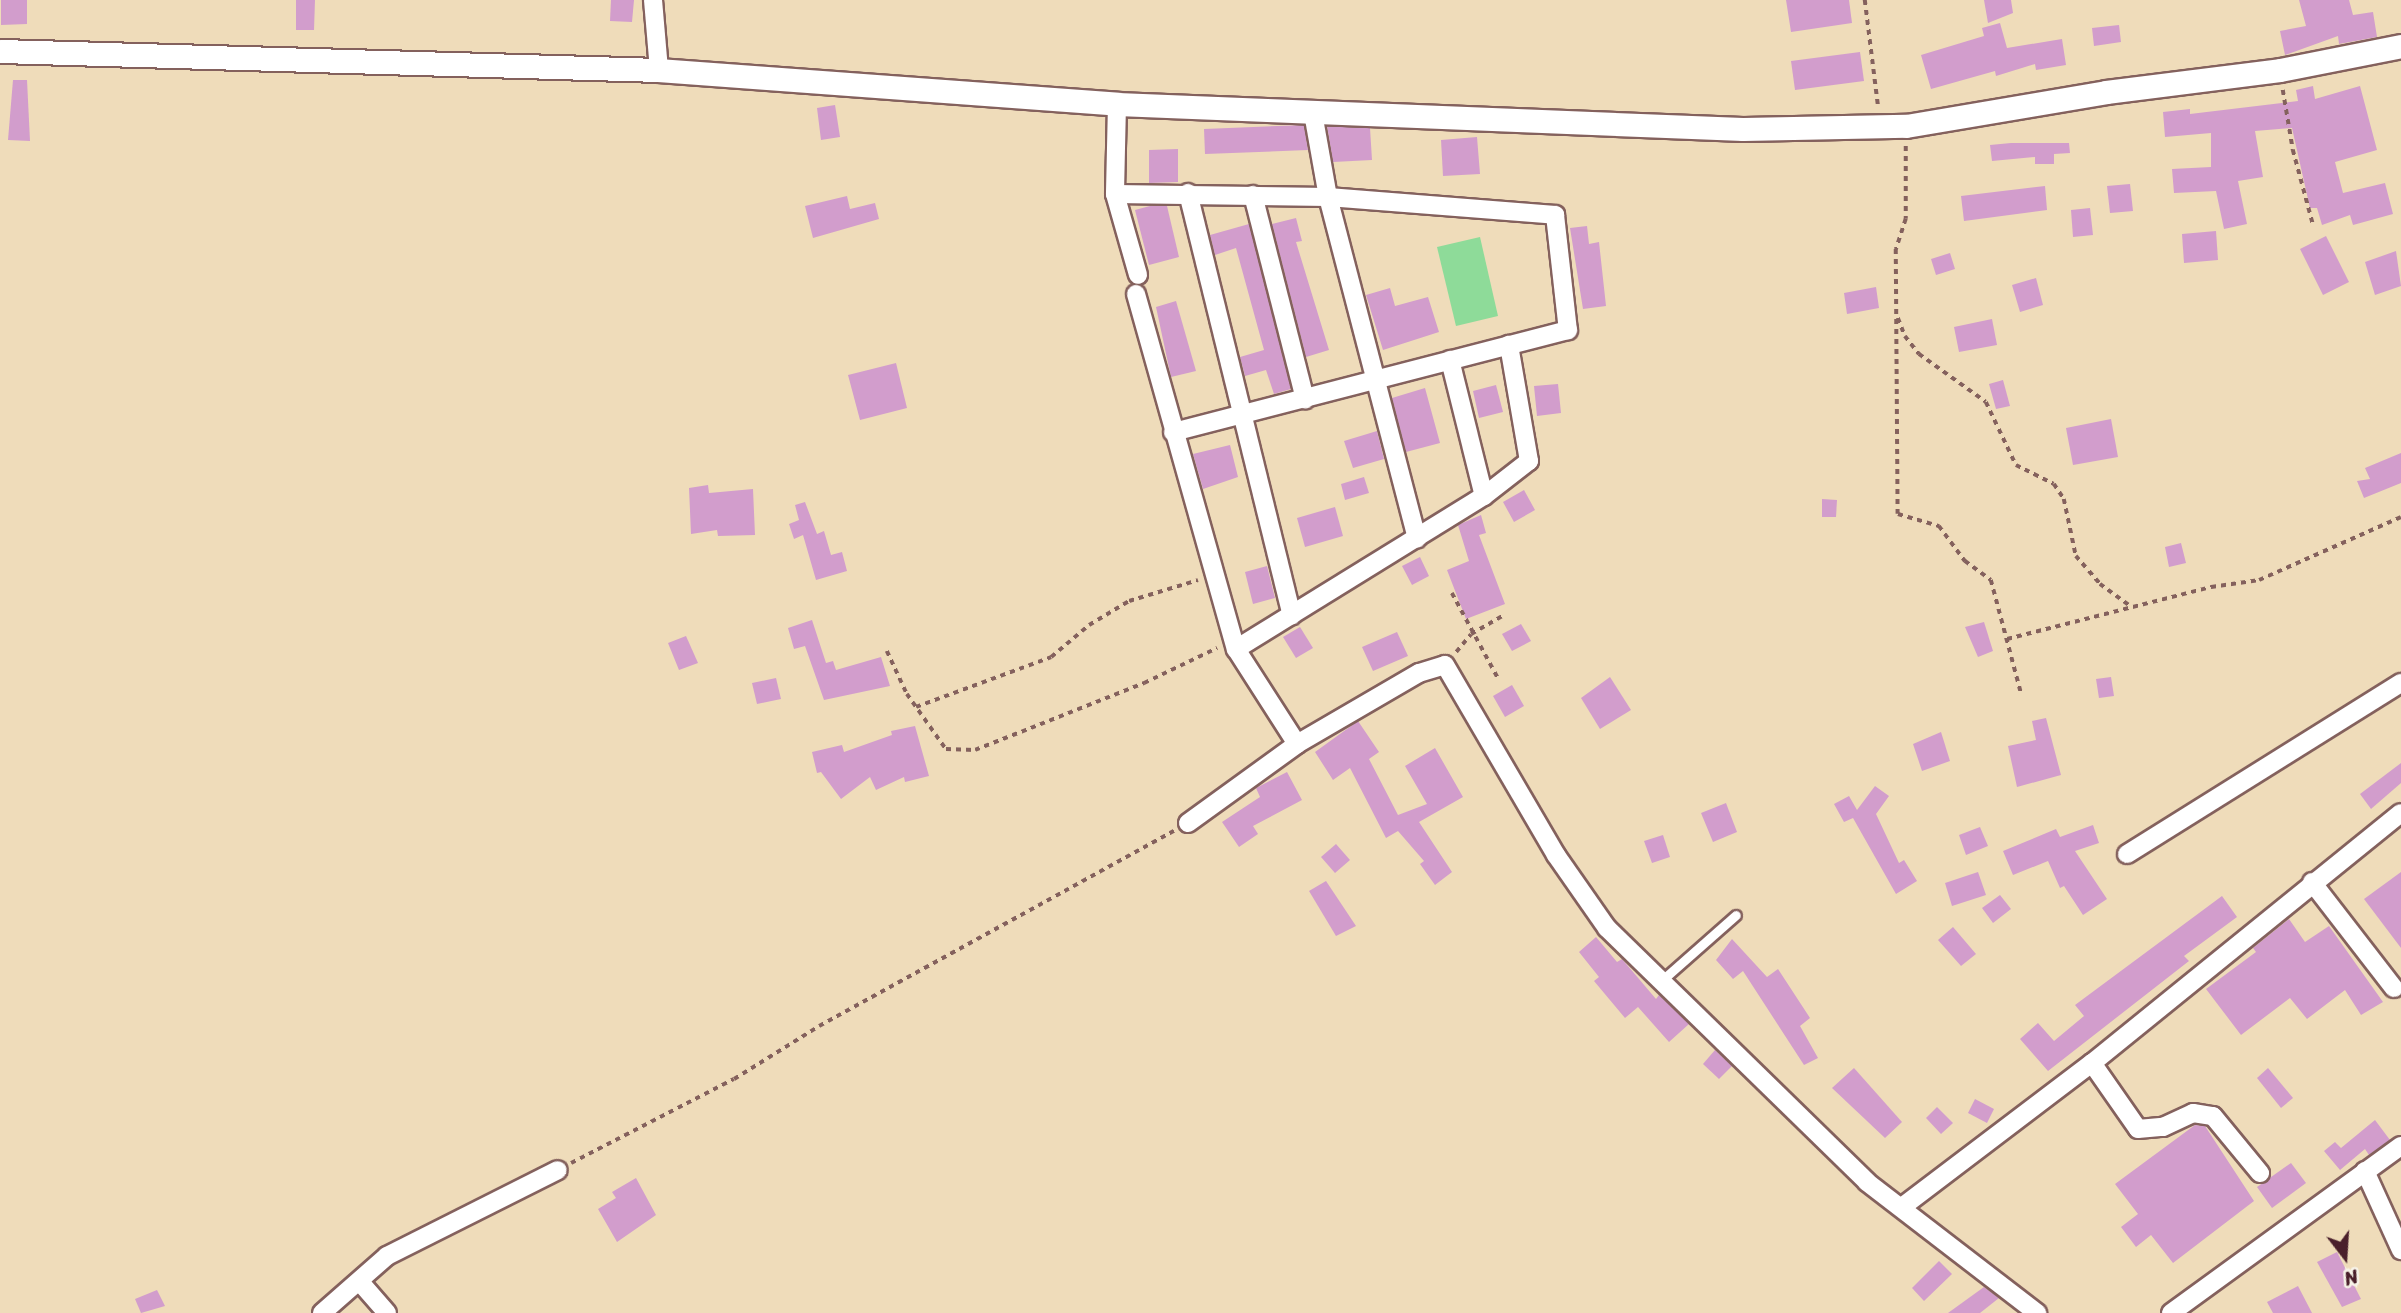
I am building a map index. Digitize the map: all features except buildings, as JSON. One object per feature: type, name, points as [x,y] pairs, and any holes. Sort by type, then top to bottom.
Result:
[{"type":"street","points":[[653,0],[659,70]]},
{"type":"street","points":[[0,51],[659,70],[1117,104],[1606,126],[1881,128],[2106,92],[2280,71],[2401,46]]},
{"type":"street","points":[[1117,104],[1115,194],[1138,275]]},
{"type":"street","points":[[1313,113],[1328,197],[1417,539]]},
{"type":"street","points":[[1115,194],[1188,192],[1328,197],[1555,215],[1568,330],[1241,417],[1173,432]]},
{"type":"street","points":[[1188,192],[1241,417],[1292,615]]},
{"type":"street","points":[[1253,195],[1305,399]]},
{"type":"street","points":[[1136,294],[1234,645],[1297,744]]},
{"type":"street","points":[[1234,645],[1292,615],[1417,539],[1484,496],[1529,461],[1509,345]]},
{"type":"street","points":[[1450,360],[1484,496]]},
{"type":"street","points":[[1188,823],[1297,744],[1419,673],[1445,665],[1556,855],[1606,928],[1867,1182],[2037,1313]]},
{"type":"street","points":[[2127,854],[2401,683]]},
{"type":"street","points":[[1902,1208],[2092,1063],[2312,882],[2401,813]]},
{"type":"street","points":[[2312,882],[2394,988]]},
{"type":"street","points":[[2092,1063],[2137,1129],[2163,1127],[2193,1113],[2213,1116],[2260,1173]]},
{"type":"street","points":[[2171,1313],[2401,1146]]},
{"type":"street","points":[[322,1313],[387,1256],[558,1170]]},
{"type":"street","points":[[2365,1171],[2401,1250]]},
{"type":"street","points":[[360,1282],[387,1313]]},
{"type":"lane","points":[[1660,982],[1737,915]]},
{"type":"path","points":[[1864,0],[1881,128]]},
{"type":"path","points":[[2280,71],[2293,150],[2313,224]]},
{"type":"path","points":[[1906,126],[1906,219],[1896,249],[1898,514],[1939,526],[1965,561],[1991,580],[2021,693]]},
{"type":"path","points":[[1896,313],[1905,337],[1919,354],[1986,402],[2016,465],[2054,484],[2064,499],[2076,556],[2100,584],[2133,608]]},
{"type":"path","points":[[2006,640],[2259,580],[2401,517]]},
{"type":"path","points":[[916,708],[1051,657],[1089,625],[1129,601],[1213,575]]},
{"type":"path","points":[[1452,593],[1471,634],[1499,680]]},
{"type":"path","points":[[1445,665],[1471,634],[1504,615]]},
{"type":"path","points":[[887,651],[916,708],[946,749],[975,750],[1234,645]]},
{"type":"path","points":[[558,1170],[734,1079],[819,1026],[1188,823]]},
{"type":"green space","points":[[1480,237],[1498,316],[1456,326],[1437,247]]}]
